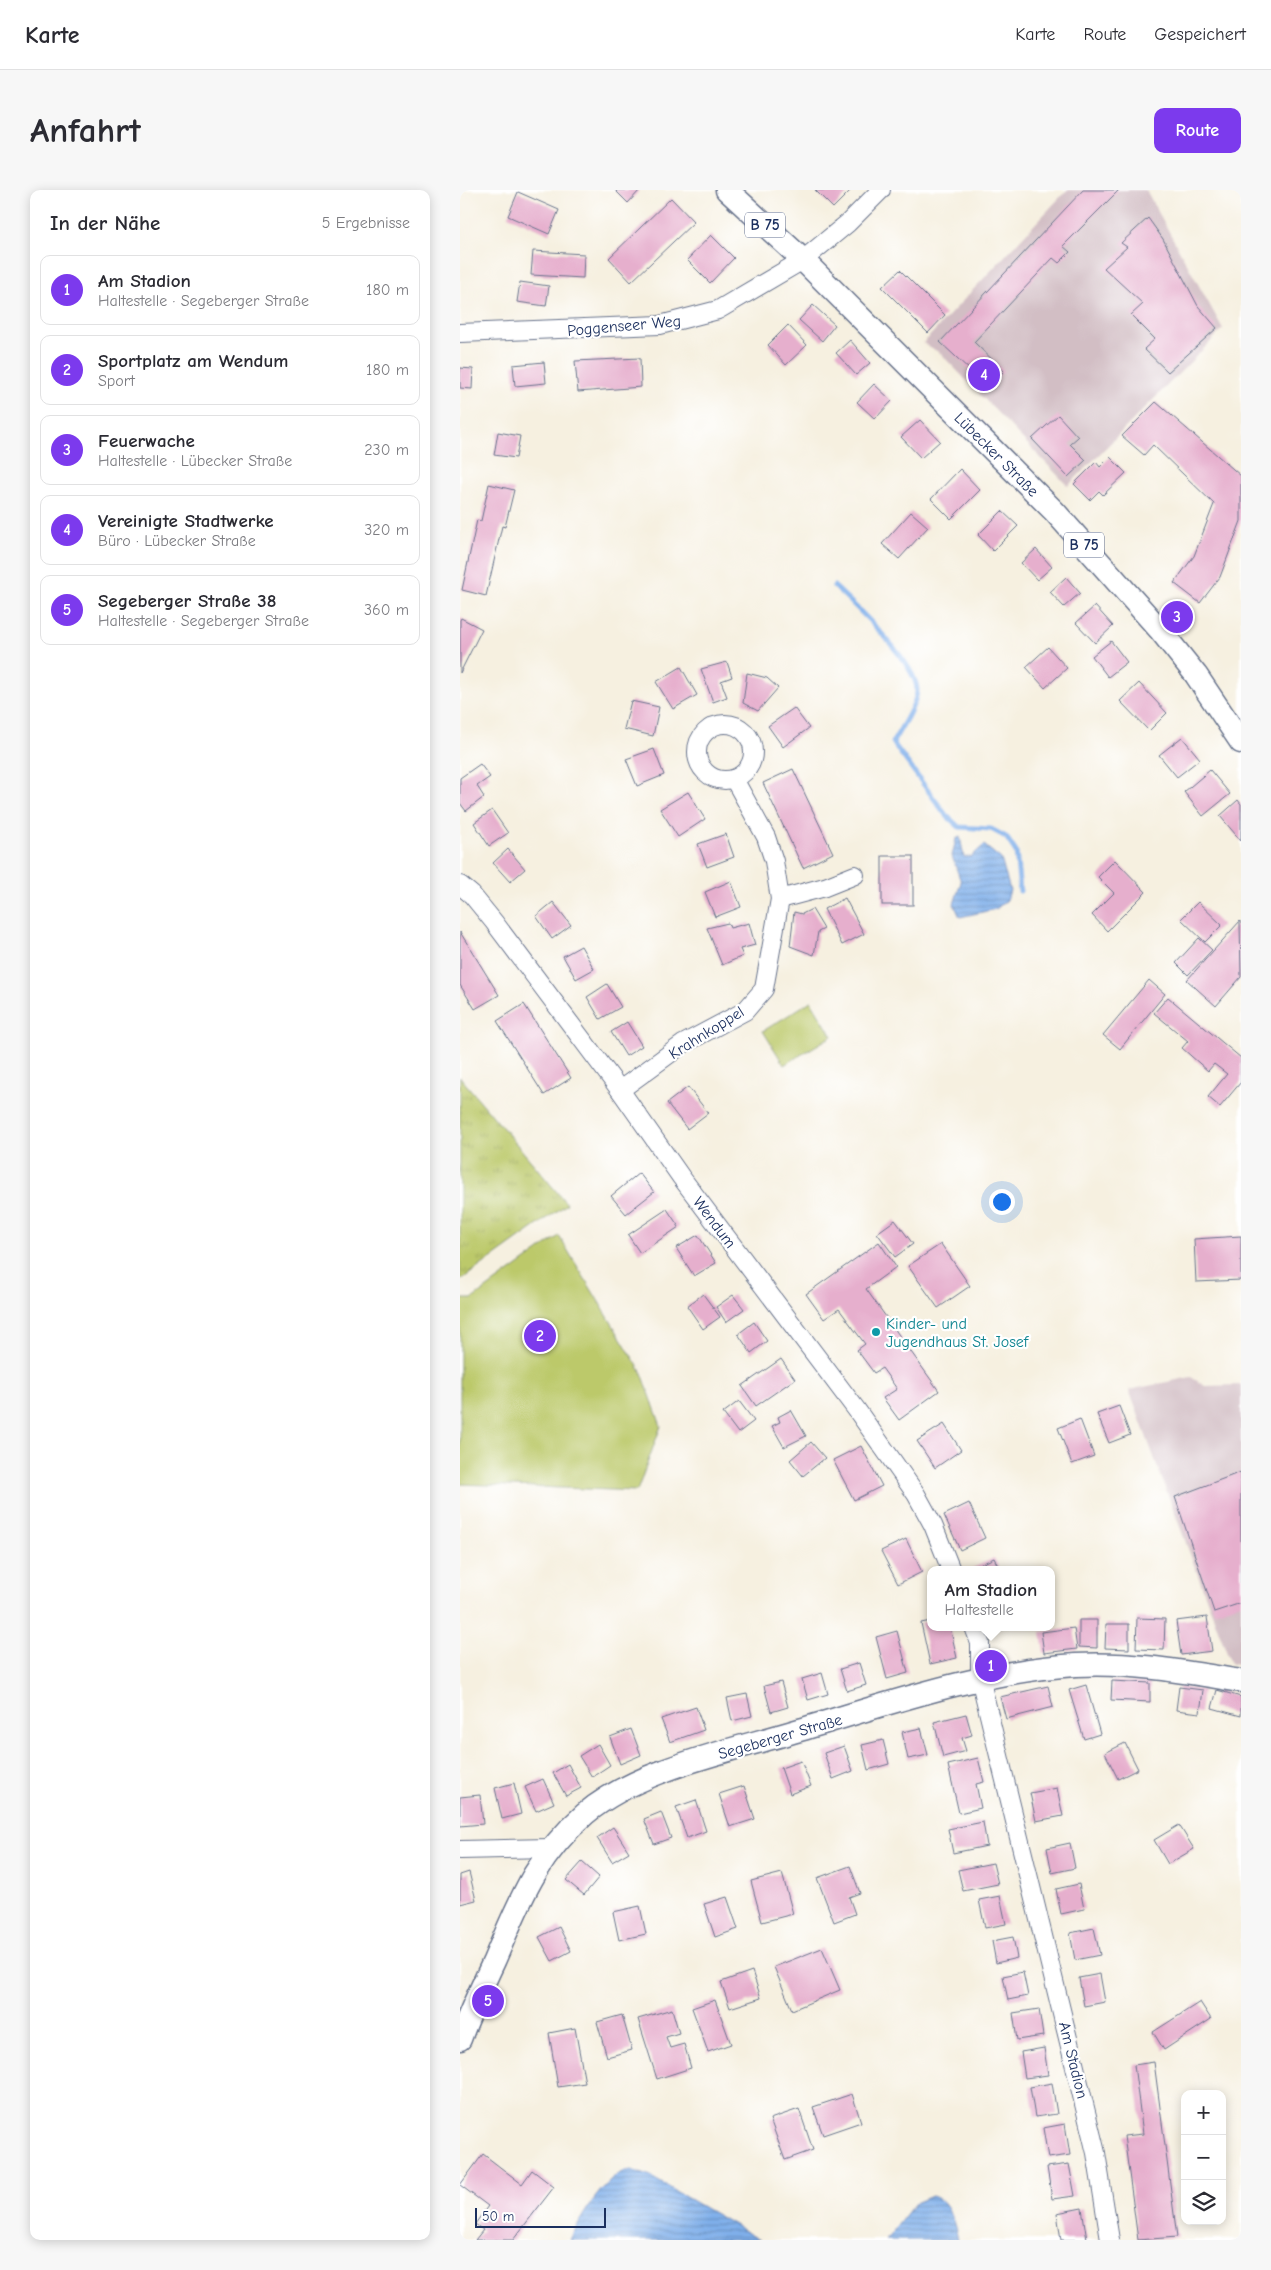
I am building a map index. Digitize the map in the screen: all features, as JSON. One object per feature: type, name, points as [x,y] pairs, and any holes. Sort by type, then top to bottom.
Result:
[{"type":"main road","name":"Lübecker Straße","points":[[727,190],[804,260],[1054,511],[1165,636],[1196,675],[1241,742]]},
{"type":"main road","name":"Segeberger Straße","points":[[460,2039],[532,1875],[550,1848],[587,1813],[633,1783],[698,1760],[980,1678],[1076,1665],[1140,1664],[1241,1681]]},
{"type":"street","name":"Poggenseer Weg","points":[[460,333],[660,325],[695,318],[739,300],[804,260],[848,223],[881,190]]},
{"type":"street","name":"Krahnkoppel","points":[[620,1090],[683,1044],[745,1011],[764,990],[780,899],[774,861],[766,837],[734,780]]},
{"type":"street","points":[[780,899],[825,887],[855,875]]},
{"type":"street","name":"Wendum","points":[[460,885],[472,895],[494,922],[620,1090],[681,1177],[856,1409],[899,1469],[933,1525],[949,1566]]},
{"type":"street","points":[[976,1631],[980,1643],[980,1678]]},
{"type":"street","name":"Am Stadion","points":[[980,1678],[1096,2153],[1110,2240]]},
{"type":"street","points":[[460,1850],[550,1848]]},
{"type":"shaded area","points":[[1067,190],[1146,190],[1223,329],[1068,486],[940,353],[923,343]]},
{"type":"shaded area","points":[[1191,1377],[1205,1386],[1241,1385],[1241,1665],[1231,1664],[1129,1390]]},
{"type":"green space","points":[[811,1001],[832,1036],[784,1065],[763,1031]]},
{"type":"green space","points":[[460,1077],[567,1204],[461,1280],[460,1280]]},
{"type":"green space","points":[[559,1236],[642,1373],[661,1426],[637,1491],[460,1484],[460,1299],[472,1299]]},
{"type":"water","points":[[960,837],[964,857],[971,857],[984,845],[1001,859],[1010,890],[1007,900],[996,909],[960,917],[954,904],[961,882],[952,856],[956,839]]},
{"type":"water","points":[[631,2170],[651,2177],[760,2240],[570,2240],[580,2220],[603,2188],[612,2179]]},
{"type":"water","points":[[932,2196],[943,2202],[947,2208],[958,2240],[886,2240],[915,2203]]},
{"type":"building","points":[[615,190],[640,190],[628,203]]},
{"type":"building","points":[[815,190],[851,190],[833,208]]},
{"type":"building","points":[[1083,190],[1119,190],[1063,246],[1070,252],[1059,263],[1053,258],[974,342],[1004,371],[988,387],[940,342]]},
{"type":"building","points":[[518,192],[559,210],[549,234],[508,216]]},
{"type":"building","points":[[671,198],[694,222],[631,282],[609,258]]},
{"type":"building","points":[[1148,218],[1163,239],[1198,306],[1217,328],[1168,372],[1144,349],[1155,339],[1131,315],[1143,304],[1104,268],[1127,247],[1121,243]]},
{"type":"building","points":[[711,235],[734,258],[710,283],[687,260]]},
{"type":"building","points":[[533,251],[584,254],[583,278],[531,275]]},
{"type":"building","points":[[900,270],[945,315],[928,333],[882,287]]},
{"type":"building","points":[[520,282],[549,286],[546,306],[517,302]]},
{"type":"building","points":[[813,305],[835,325],[822,341],[799,320]]},
{"type":"building","points":[[788,325],[807,345],[786,365],[768,345]]},
{"type":"building","points":[[850,340],[870,363],[856,375],[836,353]]},
{"type":"building","points":[[640,358],[641,387],[578,392],[575,361]]},
{"type":"building","points":[[544,362],[546,383],[515,386],[513,365]]},
{"type":"building","points":[[460,368],[473,369],[472,389],[460,388]]},
{"type":"building","points":[[874,384],[892,401],[875,419],[857,402]]},
{"type":"building","points":[[1156,402],[1241,476],[1241,521],[1220,577],[1200,603],[1174,583],[1194,556],[1214,504],[1153,445],[1144,455],[1122,436]]},
{"type":"building","points":[[1058,415],[1078,437],[1070,444],[1086,460],[1068,477],[1032,439]]},
{"type":"building","points":[[920,420],[940,441],[921,458],[901,437]]},
{"type":"building","points":[[498,432],[520,436],[516,458],[494,455]]},
{"type":"building","points":[[1110,457],[1126,473],[1103,495],[1099,491],[1090,500],[1074,484],[1096,462],[1100,467]]},
{"type":"building","points":[[960,469],[980,490],[951,519],[931,499]]},
{"type":"building","points":[[489,484],[514,490],[505,527],[502,526],[486,596],[462,590],[477,520],[481,521]]},
{"type":"building","points":[[1002,511],[1018,526],[993,551],[978,535]]},
{"type":"building","points":[[911,512],[928,527],[899,559],[882,544]]},
{"type":"building","points":[[1036,549],[1052,567],[1037,580],[1021,563]]},
{"type":"building","points":[[1066,577],[1080,593],[1064,607],[1050,592]]},
{"type":"building","points":[[1095,606],[1113,626],[1095,643],[1076,623]]},
{"type":"building","points":[[461,618],[482,629],[460,673],[460,620]]},
{"type":"building","points":[[1111,641],[1127,662],[1108,677],[1092,656]]},
{"type":"building","points":[[1048,647],[1067,668],[1045,688],[1026,667]]},
{"type":"building","points":[[727,662],[732,677],[721,681],[727,697],[713,702],[701,669]]},
{"type":"building","points":[[681,667],[697,695],[673,709],[656,682]]},
{"type":"building","points":[[747,673],[767,678],[778,688],[758,711],[743,703]]},
{"type":"building","points":[[1139,683],[1167,713],[1149,731],[1120,701]]},
{"type":"building","points":[[631,701],[659,707],[653,736],[624,729]]},
{"type":"building","points":[[794,708],[809,728],[783,747],[768,726]]},
{"type":"building","points":[[1182,737],[1200,759],[1177,777],[1159,755]]},
{"type":"building","points":[[654,749],[664,775],[637,786],[626,759]]},
{"type":"building","points":[[480,764],[490,777],[477,786],[484,797],[466,811],[460,803],[460,778]]},
{"type":"building","points":[[793,769],[833,853],[803,868],[763,783]]},
{"type":"building","points":[[1210,770],[1230,794],[1203,816],[1184,792]]},
{"type":"building","points":[[688,792],[705,819],[678,837],[660,809]]},
{"type":"building","points":[[1238,800],[1241,804],[1241,841],[1220,816]]},
{"type":"building","points":[[492,810],[508,833],[489,846],[474,823]]},
{"type":"building","points":[[726,834],[734,857],[707,867],[698,844]]},
{"type":"building","points":[[508,849],[525,869],[510,882],[493,863]]},
{"type":"building","points":[[882,856],[913,856],[913,905],[882,905]]},
{"type":"building","points":[[1115,860],[1146,892],[1107,931],[1092,915],[1114,893],[1098,877]]},
{"type":"building","points":[[731,881],[741,907],[715,917],[705,892]]},
{"type":"building","points":[[845,898],[864,934],[842,945],[824,909]]},
{"type":"building","points":[[553,902],[571,925],[552,939],[536,916]]},
{"type":"building","points":[[1198,902],[1222,925],[1205,942],[1181,919]]},
{"type":"building","points":[[812,909],[824,929],[818,932],[814,955],[790,946],[794,912],[802,914]]},
{"type":"building","points":[[1240,921],[1241,977],[1216,1006],[1187,980]]},
{"type":"building","points":[[728,923],[730,928],[749,923],[755,945],[740,949],[743,956],[722,965],[707,928]]},
{"type":"building","points":[[460,932],[499,995],[475,1009],[460,985]]},
{"type":"building","points":[[1199,938],[1212,950],[1188,975],[1176,963]]},
{"type":"building","points":[[581,946],[594,969],[576,979],[563,956]]},
{"type":"building","points":[[1149,980],[1165,994],[1120,1049],[1103,1035]]},
{"type":"building","points":[[607,984],[621,1007],[600,1019],[587,997]]},
{"type":"building","points":[[1168,997],[1241,1058],[1241,1082],[1220,1107],[1208,1097],[1227,1074],[1214,1064],[1208,1071],[1182,1048],[1188,1041],[1154,1013]]},
{"type":"building","points":[[524,1004],[571,1078],[544,1095],[497,1021]]},
{"type":"building","points":[[627,1022],[642,1046],[626,1056],[611,1032]]},
{"type":"building","points":[[688,1087],[708,1113],[687,1129],[667,1103]]},
{"type":"building","points":[[639,1173],[654,1192],[626,1214],[611,1196]]},
{"type":"building","points":[[667,1209],[679,1227],[640,1253],[628,1235]]},
{"type":"building","points":[[895,1220],[913,1244],[895,1257],[877,1233]]},
{"type":"building","points":[[698,1235],[716,1263],[694,1276],[676,1248]]},
{"type":"building","points":[[1241,1236],[1241,1280],[1196,1282],[1194,1239]]},
{"type":"building","name":"Kinder- und Jugendhaus St. Josef","points":[[879,1242],[896,1267],[866,1289],[939,1391],[899,1420],[883,1398],[897,1389],[882,1368],[874,1373],[857,1350],[865,1344],[839,1309],[824,1319],[806,1294]]},
{"type":"building","points":[[941,1244],[970,1286],[938,1308],[908,1266]]},
{"type":"building","points":[[703,1294],[720,1317],[703,1329],[687,1306]]},
{"type":"building","points":[[733,1295],[744,1309],[726,1322],[716,1307]]},
{"type":"building","points":[[754,1322],[767,1341],[751,1353],[738,1334]]},
{"type":"building","points":[[781,1359],[795,1379],[756,1406],[742,1386]]},
{"type":"building","points":[[739,1401],[754,1421],[738,1433],[723,1413]]},
{"type":"building","points":[[1119,1406],[1130,1435],[1109,1443],[1097,1414]]},
{"type":"building","points":[[791,1410],[806,1436],[784,1447],[772,1426],[780,1422],[778,1417]]},
{"type":"building","points":[[1080,1419],[1094,1456],[1072,1464],[1058,1428]]},
{"type":"building","points":[[944,1424],[961,1450],[935,1468],[917,1441]]},
{"type":"building","points":[[811,1442],[825,1458],[803,1476],[790,1460]]},
{"type":"building","points":[[861,1446],[882,1486],[854,1500],[833,1460]]},
{"type":"building","points":[[1241,1472],[1241,1603],[1214,1612],[1175,1497]]},
{"type":"building","points":[[969,1503],[985,1538],[960,1550],[944,1515]]},
{"type":"building","points":[[906,1539],[922,1572],[898,1584],[881,1551]]},
{"type":"building","points":[[994,1558],[998,1566],[977,1566]]},
{"type":"building","points":[[1207,1617],[1212,1651],[1181,1655],[1176,1621]]},
{"type":"building","points":[[1137,1618],[1165,1619],[1164,1650],[1136,1649]]},
{"type":"building","points":[[1079,1620],[1097,1620],[1097,1648],[1079,1647]]},
{"type":"building","points":[[927,1622],[927,1631],[951,1631],[957,1658],[930,1664],[921,1623]]},
{"type":"building","points":[[1106,1624],[1129,1624],[1129,1649],[1105,1648]]},
{"type":"building","points":[[1074,1628],[1077,1649],[1044,1653],[1041,1632]]},
{"type":"building","points":[[897,1631],[908,1673],[887,1679],[876,1637]]},
{"type":"building","points":[[859,1663],[866,1685],[847,1691],[840,1669]]},
{"type":"building","points":[[822,1673],[828,1694],[808,1700],[802,1679]]},
{"type":"building","points":[[1112,1681],[1150,1683],[1150,1702],[1111,1700]]},
{"type":"building","points":[[781,1682],[788,1707],[771,1712],[764,1686]]},
{"type":"building","points":[[1086,1685],[1100,1734],[1084,1739],[1069,1690]]},
{"type":"building","points":[[1048,1686],[1053,1707],[1006,1719],[1000,1697]]},
{"type":"building","points":[[1179,1687],[1203,1690],[1200,1713],[1176,1710]]},
{"type":"building","points":[[1217,1690],[1241,1697],[1241,1716],[1212,1708]]},
{"type":"building","points":[[747,1694],[752,1716],[732,1721],[727,1698]]},
{"type":"building","points":[[696,1707],[704,1730],[670,1742],[661,1719]]},
{"type":"building","points":[[966,1714],[972,1735],[962,1738],[966,1751],[943,1757],[934,1722]]},
{"type":"building","points":[[921,1728],[928,1755],[908,1759],[902,1732]]},
{"type":"building","points":[[631,1729],[641,1755],[620,1764],[610,1737]]},
{"type":"building","points":[[883,1740],[889,1764],[868,1770],[862,1745]]},
{"type":"building","points":[[1125,1743],[1138,1769],[1118,1779],[1105,1753]]},
{"type":"building","points":[[598,1744],[610,1765],[592,1777],[579,1756]]},
{"type":"building","points":[[844,1746],[853,1771],[833,1779],[824,1753]]},
{"type":"building","points":[[978,1758],[984,1782],[976,1784],[981,1808],[959,1813],[948,1765]]},
{"type":"building","points":[[801,1761],[811,1786],[790,1794],[781,1768]]},
{"type":"building","points":[[568,1764],[581,1788],[566,1796],[553,1773]]},
{"type":"building","points":[[543,1779],[554,1803],[536,1811],[525,1787]]},
{"type":"building","points":[[514,1783],[521,1814],[502,1819],[495,1788]]},
{"type":"building","points":[[744,1786],[755,1819],[730,1827],[719,1794]]},
{"type":"building","points":[[1057,1788],[1063,1816],[1036,1821],[1030,1793]]},
{"type":"building","points":[[480,1795],[483,1824],[460,1826],[460,1797]]},
{"type":"building","points":[[696,1800],[706,1831],[687,1838],[676,1807]]},
{"type":"building","points":[[661,1812],[671,1838],[654,1844],[644,1819]]},
{"type":"building","points":[[983,1822],[987,1846],[953,1853],[948,1829]]},
{"type":"building","points":[[1179,1825],[1194,1849],[1168,1864],[1154,1840]]},
{"type":"building","points":[[613,1827],[629,1852],[612,1862],[597,1838]]},
{"type":"building","points":[[1070,1843],[1075,1868],[1052,1873],[1047,1848]]},
{"type":"building","points":[[582,1862],[599,1877],[584,1895],[566,1880]]},
{"type":"building","points":[[993,1863],[998,1884],[963,1891],[958,1870]]},
{"type":"building","points":[[850,1866],[860,1893],[849,1897],[855,1914],[834,1922],[817,1878]]},
{"type":"building","points":[[469,1872],[476,1900],[460,1904],[460,1875]]},
{"type":"building","points":[[782,1873],[793,1914],[762,1922],[751,1881]]},
{"type":"building","points":[[1079,1884],[1084,1909],[1061,1914],[1056,1889]]},
{"type":"building","points":[[1000,1896],[1006,1924],[985,1928],[979,1900]]},
{"type":"building","points":[[727,1897],[738,1929],[715,1937],[704,1904]]},
{"type":"building","points":[[640,1906],[646,1934],[619,1940],[613,1912]]},
{"type":"building","points":[[559,1927],[571,1951],[552,1961],[539,1937]]},
{"type":"building","points":[[1094,1928],[1100,1955],[1075,1960],[1070,1933]]},
{"type":"building","points":[[1013,1937],[1017,1958],[996,1963],[992,1941]]},
{"type":"building","points":[[822,1948],[840,1990],[792,2010],[774,1967]]},
{"type":"building","points":[[752,1971],[761,1998],[730,2008],[721,1982]]},
{"type":"building","points":[[1023,1972],[1028,1996],[1008,2000],[1003,1976]]},
{"type":"building","points":[[1100,1974],[1105,2002],[1084,2006],[1079,1978]]},
{"type":"building","points":[[715,2000],[731,2044],[708,2052],[692,2008]]},
{"type":"building","points":[[1200,2002],[1211,2019],[1164,2050],[1153,2032]]},
{"type":"building","points":[[672,2009],[679,2033],[666,2037],[670,2048],[684,2044],[691,2068],[657,2079],[638,2019]]},
{"type":"building","points":[[1039,2009],[1043,2036],[1017,2040],[1013,2013]]},
{"type":"building","points":[[622,2015],[632,2050],[607,2057],[597,2022]]},
{"type":"building","points":[[575,2028],[585,2083],[558,2087],[549,2033]]},
{"type":"building","points":[[1044,2048],[1048,2075],[1025,2078],[1021,2052]]},
{"type":"building","points":[[1154,2062],[1177,2237],[1138,2240],[1124,2136],[1143,2134],[1134,2065]]},
{"type":"building","points":[[1052,2083],[1057,2114],[1035,2117],[1030,2087]]},
{"type":"building","points":[[852,2094],[861,2122],[823,2135],[813,2107]]},
{"type":"building","points":[[799,2109],[813,2150],[785,2160],[770,2119]]},
{"type":"building","points":[[1065,2124],[1070,2155],[1048,2158],[1043,2128]]},
{"type":"building","points":[[483,2154],[522,2184],[532,2170],[554,2187],[513,2240],[475,2240],[483,2230],[475,2224],[488,2206],[460,2185]]},
{"type":"building","points":[[1069,2164],[1075,2196],[1052,2199],[1047,2167]]},
{"type":"building","points":[[1082,2208],[1087,2240],[1061,2240],[1057,2213]]},
{"type":"waterway","points":[[834,586],[883,635],[896,650],[914,678],[917,690],[916,696],[893,742],[896,747],[946,815],[959,827],[991,829],[1006,837],[1016,852],[1020,891]]},
{"type":"place","name":"Vereinigte Stadtwerke","points":[[984,375]]},
{"type":"place","name":"Feuerwache","points":[[1177,617]]},
{"type":"place","name":"Kinder- und Jugendhaus St. Josef","points":[[876,1332]]},
{"type":"place","name":"Sportplatz am Wendum","points":[[540,1336]]},
{"type":"place","name":"Am Stadion","points":[[991,1666]]},
{"type":"place","name":"Segeberger Straße 38","points":[[488,2001]]}]
